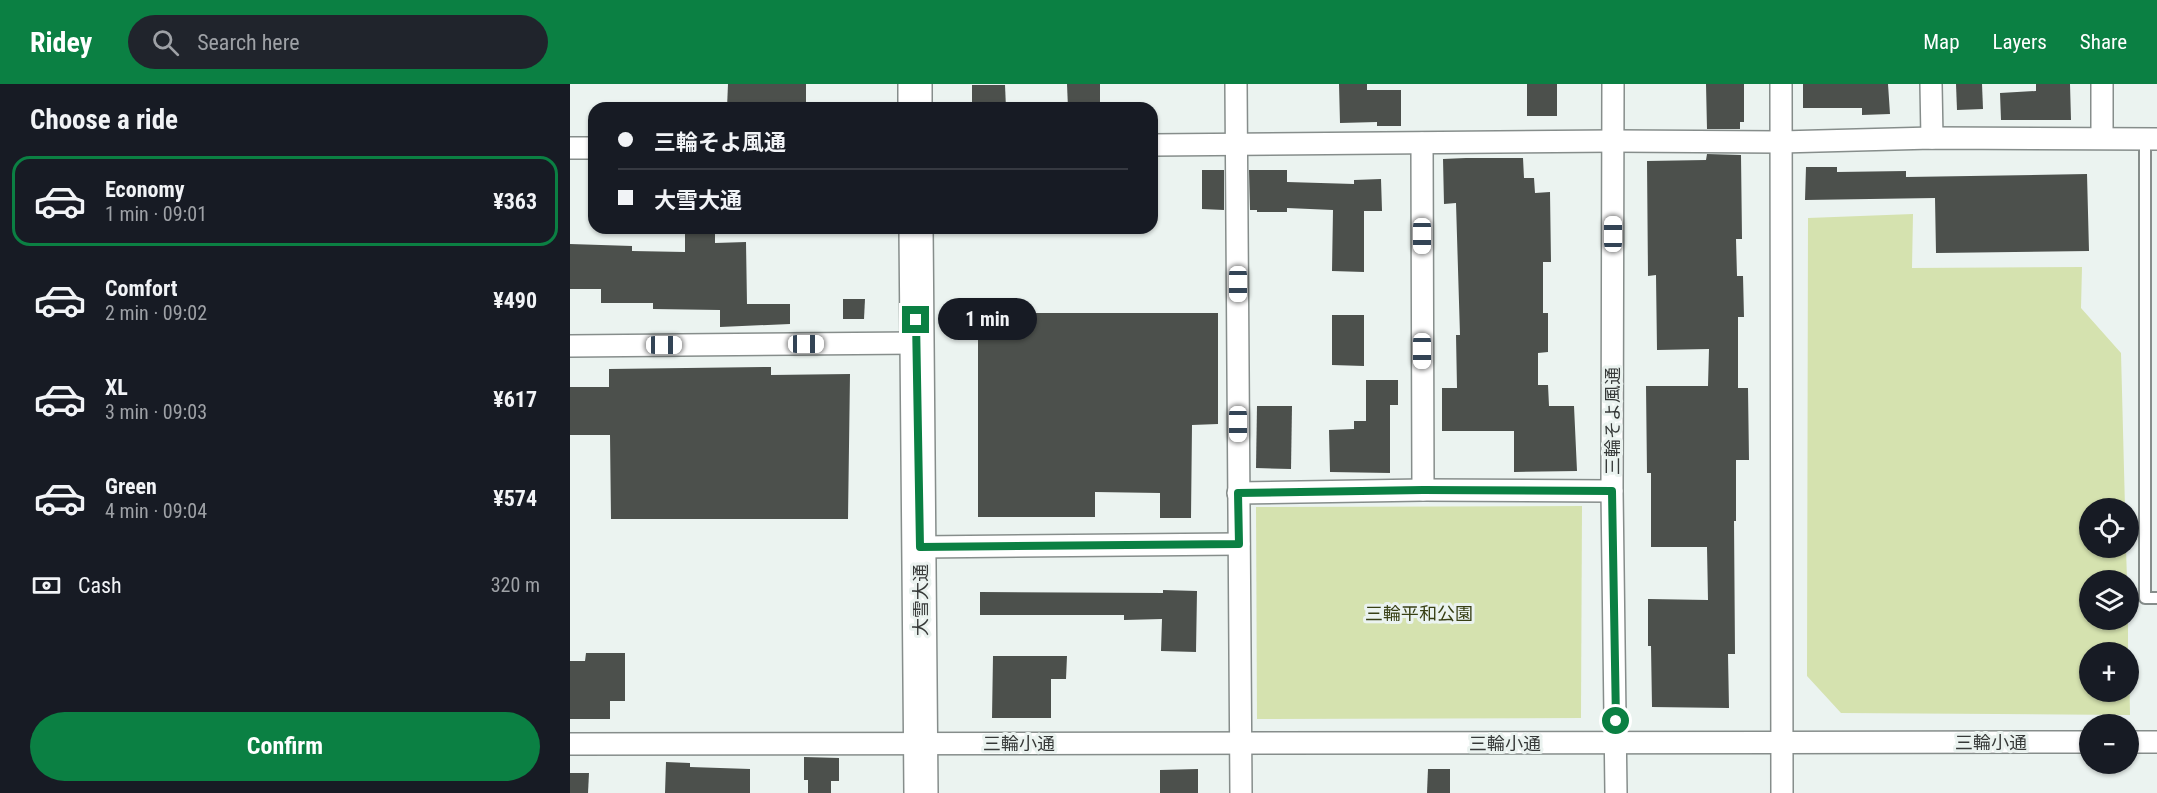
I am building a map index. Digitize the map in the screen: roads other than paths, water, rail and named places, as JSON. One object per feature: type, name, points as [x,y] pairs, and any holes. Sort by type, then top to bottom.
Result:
[{"type":"highway","points":[[915,84],[915,102]]},
{"type":"highway","name":"大雪大通","points":[[916,234],[921,793]]},
{"type":"street","points":[[1236,84],[1242,793]]},
{"type":"street","name":"三輪そよ風通","points":[[1613,84],[1612,491],[1616,793]]},
{"type":"street","points":[[1781,84],[1782,793]]},
{"type":"street","points":[[1931,84],[1932,138]]},
{"type":"street","points":[[2102,84],[2102,138]]},
{"type":"street","points":[[1158,145],[1614,141],[1781,142],[1932,138],[2151,139]]},
{"type":"street","points":[[1422,143],[1423,490]]},
{"type":"street","points":[[570,148],[588,147]]},
{"type":"street","points":[[570,346],[916,343]]},
{"type":"street","points":[[1238,493],[1423,490],[1612,491]]},
{"type":"street","points":[[920,547],[1239,544]]},
{"type":"street","name":"三輪小通","points":[[570,744],[2079,742]]},
{"type":"street","points":[[2139,742],[2157,742]]},
{"type":"lane","points":[[2151,139],[2145,598],[2157,598]]},
{"type":"park label","name":"三輪平和公園","points":[[1419,613]]}]
